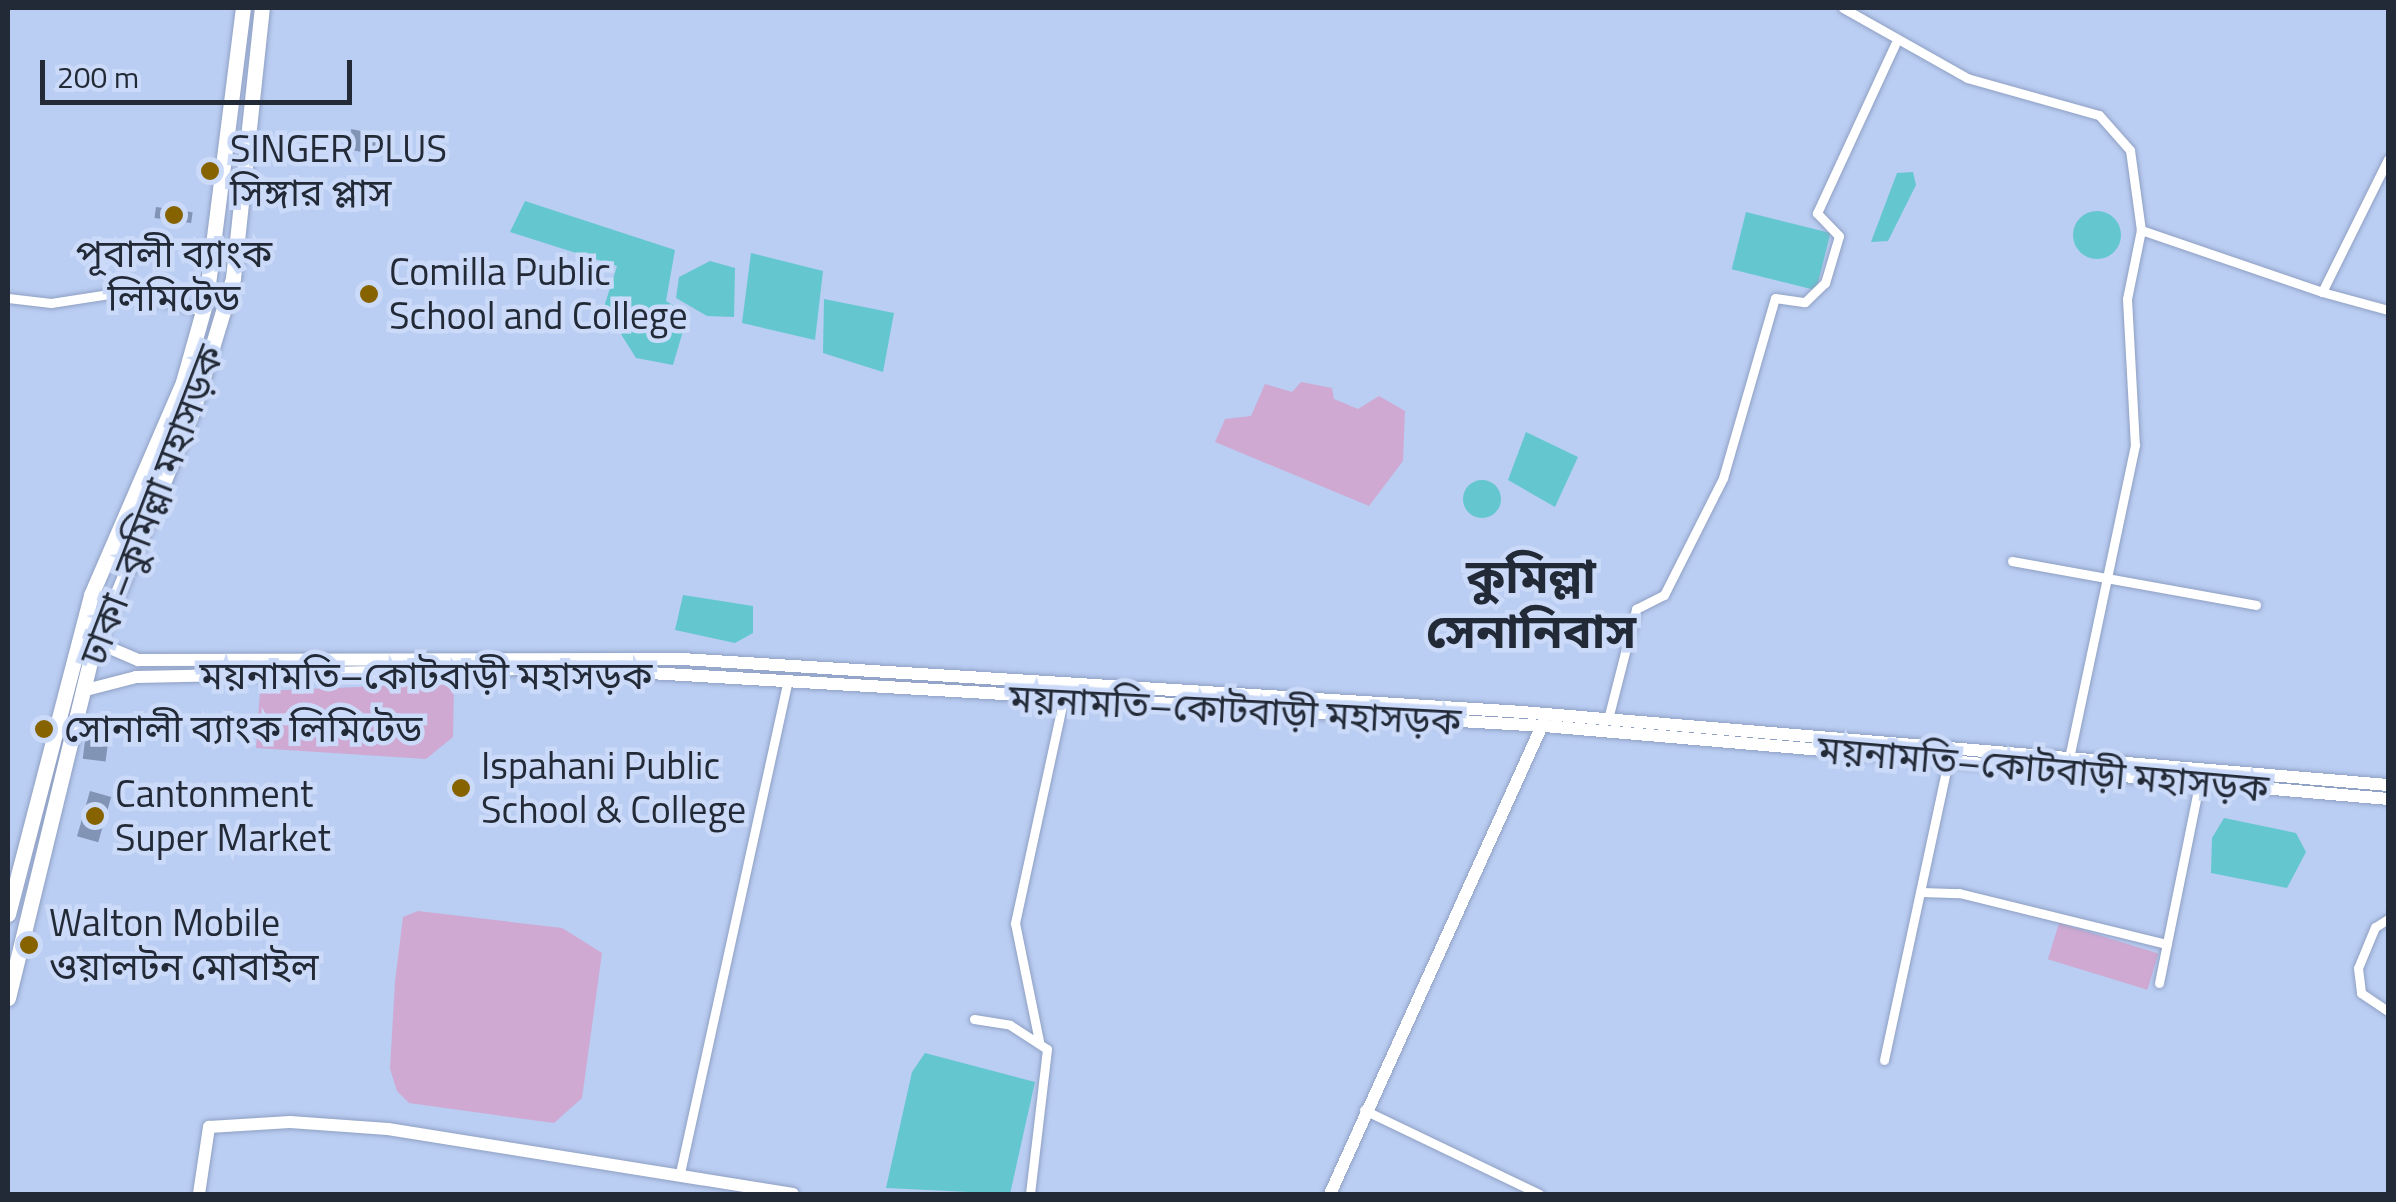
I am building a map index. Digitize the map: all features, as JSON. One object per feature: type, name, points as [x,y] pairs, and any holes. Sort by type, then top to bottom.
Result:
[{"type":"highway","name":"ঢাকা–কুমিল্লা মহাসড়ক","points":[[9,909],[12,860],[28,824],[91,595],[182,382],[203,310],[243,8]]},
{"type":"highway","name":"ঢাকা–কুমিল্লা মহাসড়ক","points":[[8,998],[96,642],[198,396],[233,278],[262,8]]},
{"type":"highway","points":[[8,838],[28,824]]},
{"type":"main road","name":"ময়নামতি–কোটবাড়ী মহাসড়ক","points":[[96,642],[138,660],[170,662],[565,663],[1545,720],[2200,786],[2388,799]]},
{"type":"main road","name":"ময়নামতি–কোটবাড়ী মহাসড়ক","points":[[82,691],[136,678],[565,663],[787,684],[1064,695]]},
{"type":"main road","name":"ময়নামতি–কোটবাড়ী মহাসড়ক","points":[[1545,720],[1608,719],[2388,785]]},
{"type":"main road","points":[[1330,1194],[1364,1110],[1545,720]]},
{"type":"main road","points":[[199,1194],[209,1127],[290,1122],[680,1173],[793,1194]]},
{"type":"street","points":[[1842,8],[1895,44],[1967,78],[2100,116],[2123,133],[2141,230],[2128,299],[2134,444],[2102,580],[2069,759]]},
{"type":"street","points":[[1608,719],[1636,609],[1664,595],[1722,478],[1775,298],[1805,302],[1825,283],[1839,236],[1817,212],[1895,44]]},
{"type":"street","points":[[2322,292],[2388,159]]},
{"type":"street","points":[[2141,230],[2322,292],[2388,310]]},
{"type":"street","points":[[8,298],[51,303],[122,292],[203,310]]},
{"type":"street","points":[[2012,561],[2256,605]]},
{"type":"street","points":[[680,1173],[787,684]]},
{"type":"street","points":[[1030,1194],[1052,1066],[1038,1040],[1015,923],[1064,695]]},
{"type":"street","points":[[1884,1060],[1948,762]]},
{"type":"street","points":[[2158,983],[2200,786]]},
{"type":"street","points":[[1921,892],[1959,893],[2167,944]]},
{"type":"street","points":[[2388,920],[2374,927],[2358,968],[2361,993],[2388,1011]]},
{"type":"street","points":[[974,1020],[1038,1040]]},
{"type":"street","points":[[1364,1110],[1539,1194]]},
{"type":"street","points":[[1510,1194],[1518,1181]]},
{"type":"shaded area","points":[[1913,172],[1916,185],[1888,241],[1871,242],[1897,173]]},
{"type":"shaded area","points":[[525,201],[675,250],[666,301],[688,314],[673,365],[636,358],[604,307],[617,266],[510,232]]},
{"type":"shaded area","points":[[2097,211],[2114,218],[2121,235],[2114,252],[2097,259],[2080,252],[2073,235],[2080,218]]},
{"type":"shaded area","points":[[1746,212],[1830,233],[1816,290],[1732,269]]},
{"type":"shaded area","points":[[751,253],[823,271],[815,340],[742,323]]},
{"type":"shaded area","points":[[710,261],[735,268],[734,317],[707,316],[676,298],[679,277]]},
{"type":"shaded area","points":[[824,299],[894,313],[883,372],[823,353]]},
{"type":"shaded area","points":[[1301,382],[1332,388],[1334,399],[1358,409],[1379,396],[1405,411],[1403,461],[1369,506],[1215,442],[1225,419],[1251,416],[1265,384],[1292,392]]},
{"type":"shaded area","points":[[1526,432],[1578,457],[1555,507],[1508,480]]},
{"type":"shaded area","points":[[1482,480],[1495,486],[1501,499],[1495,512],[1482,518],[1469,512],[1463,499],[1469,486]]},
{"type":"shaded area","points":[[683,595],[753,606],[753,633],[735,643],[675,630]]},
{"type":"shaded area","points":[[454,683],[453,737],[426,759],[256,748],[260,691]]},
{"type":"shaded area","points":[[2224,818],[2296,833],[2306,852],[2287,888],[2211,873],[2212,838]]},
{"type":"shaded area","points":[[418,911],[562,928],[602,953],[582,1098],[554,1123],[409,1103],[397,1091],[390,1069],[395,982],[403,917]]},
{"type":"shaded area","points":[[2059,923],[2158,953],[2147,990],[2048,959]]},
{"type":"shaded area","points":[[925,1053],[1035,1082],[1010,1194],[886,1188],[912,1072]]},
{"type":"building","points":[[351,129],[381,135],[376,155],[352,150]]},
{"type":"building","name":"পূবালী ব্যাংক লিমিটেড","points":[[156,207],[193,212],[191,223],[154,218]]},
{"type":"building","points":[[88,716],[111,719],[106,761],[83,759]]},
{"type":"building","name":"Cantonment Super Market","points":[[90,791],[111,797],[98,842],[77,836]]},
{"type":"place","name":"SINGER PLUS সিঙ্গার প্লাস","points":[[210,171]]},
{"type":"place","name":"পূবালী ব্যাংক লিমিটেড","points":[[174,215]]},
{"type":"place","name":"Comilla Public School and College","points":[[369,294]]},
{"type":"place","name":"সোনালী ব্যাংক লিমিটেড","points":[[44,729]]},
{"type":"place","name":"Ispahani Public School & College","points":[[461,788]]},
{"type":"place","name":"Cantonment Super Market","points":[[95,816]]},
{"type":"place","name":"Walton Mobile ওয়ালটন মোবাইল","points":[[29,945]]},
{"type":"district","name":"কুমিল্লা সেনানিবাস","points":[[1531,602]]}]
